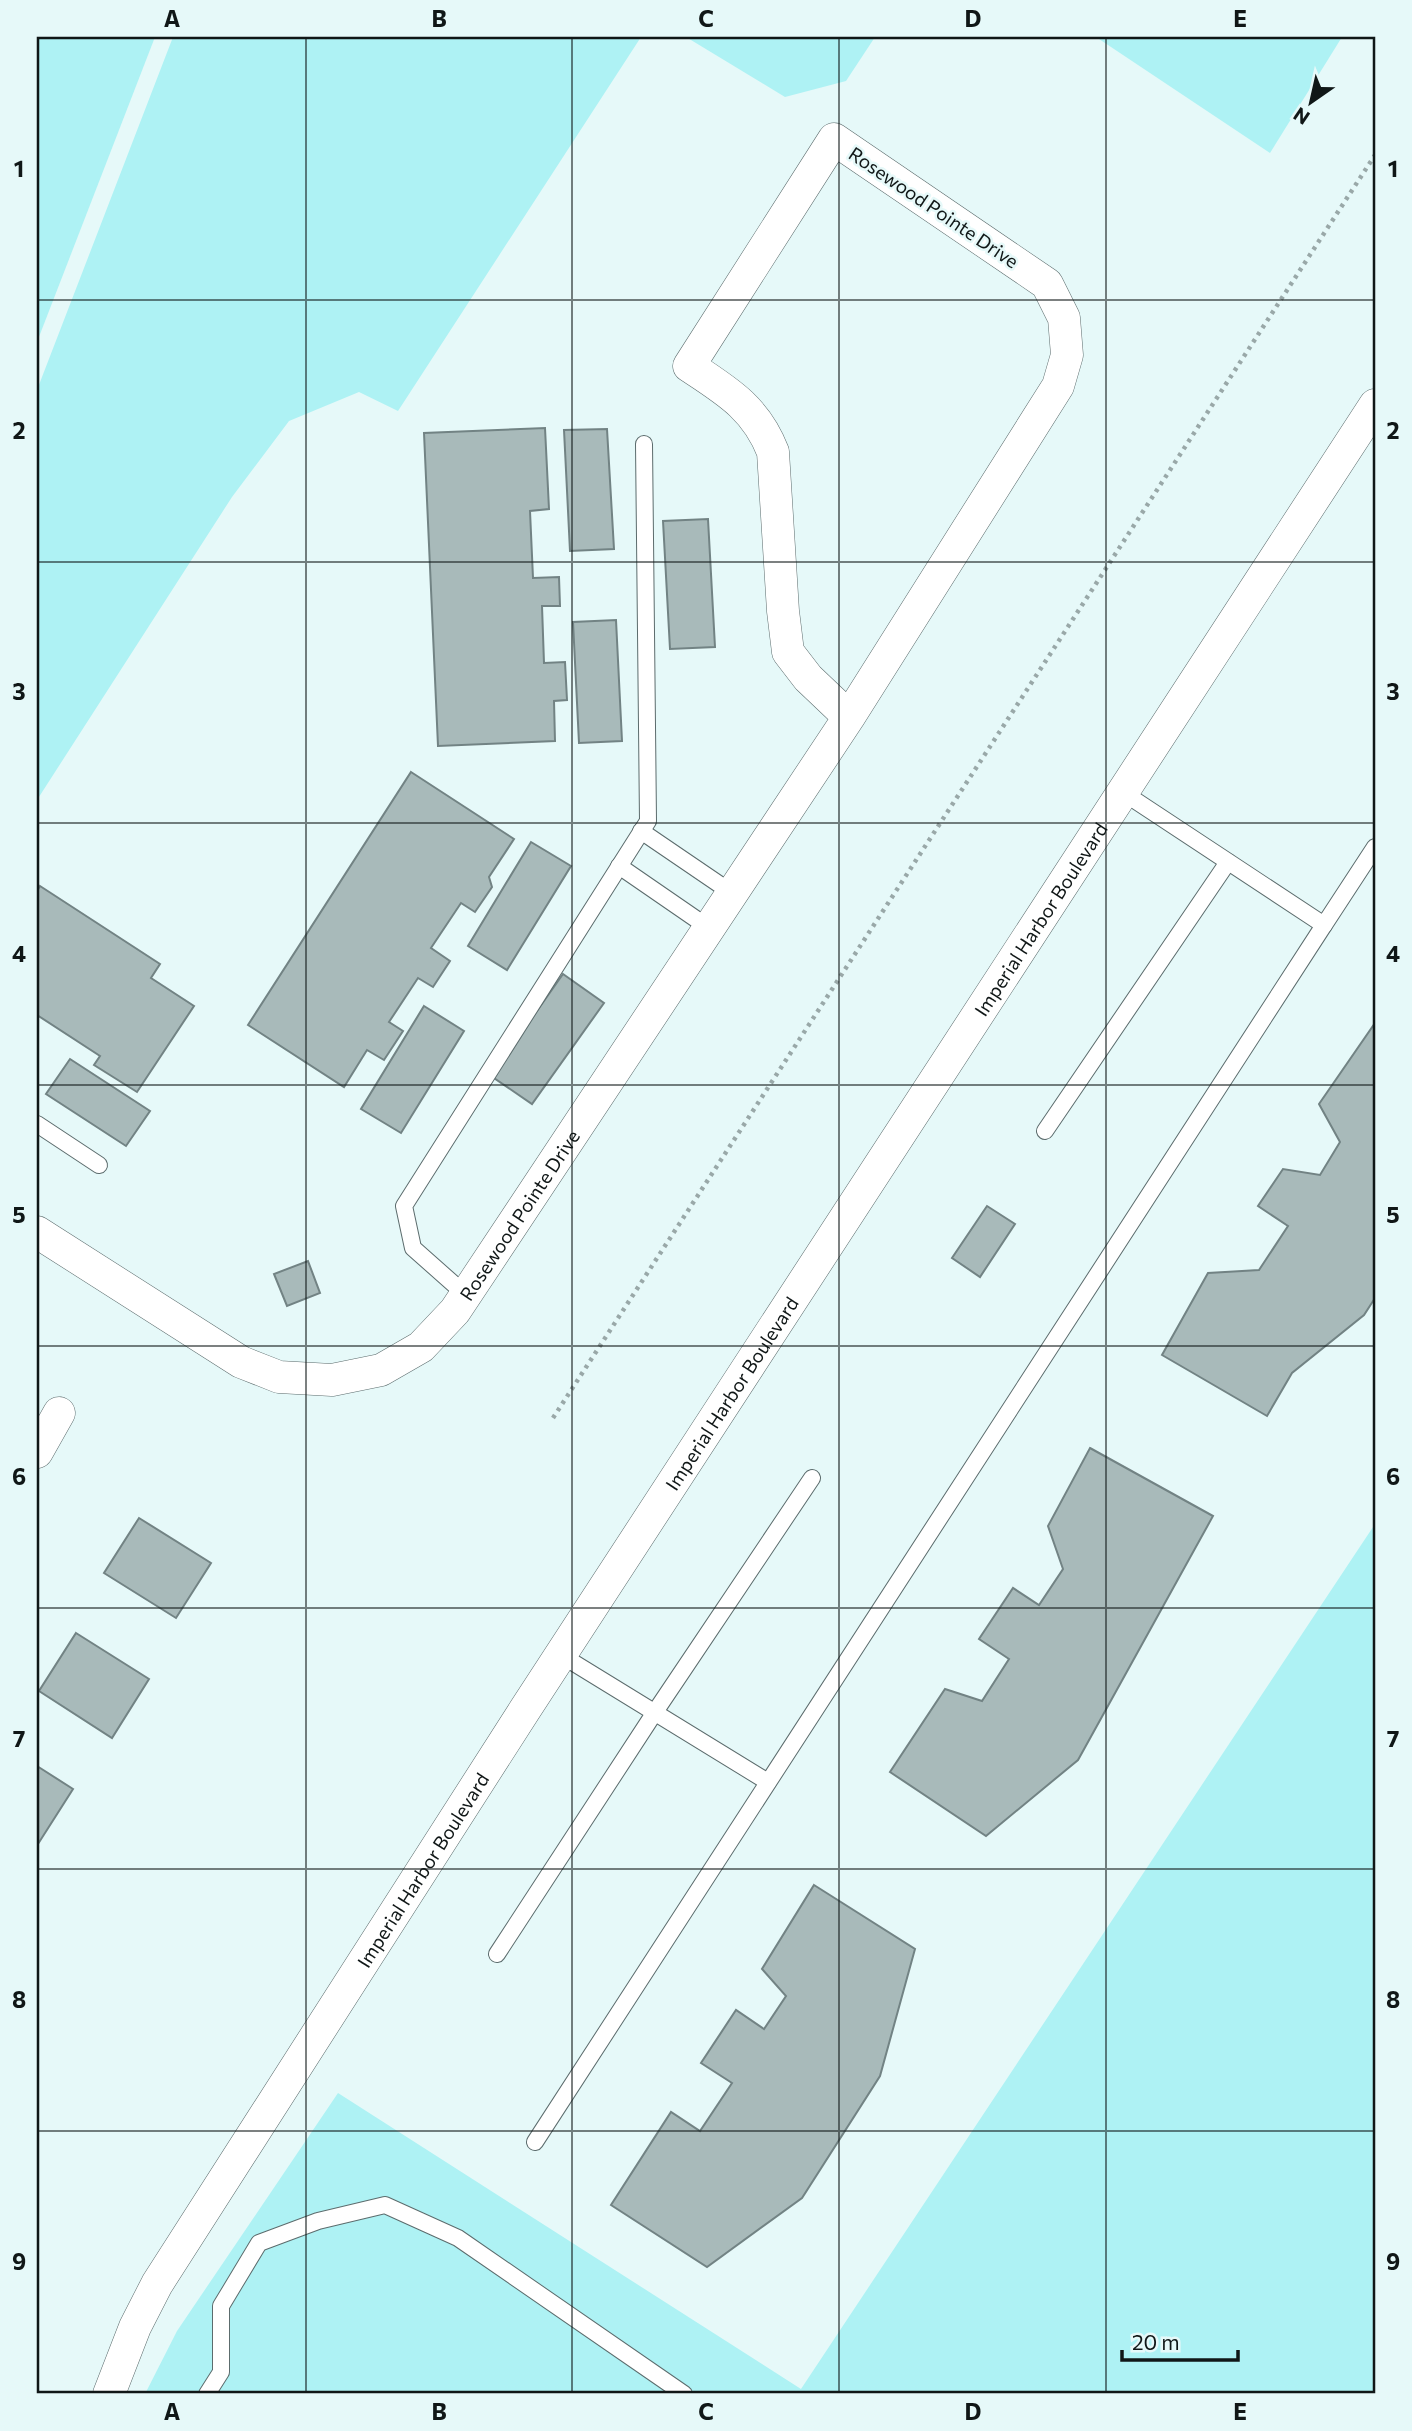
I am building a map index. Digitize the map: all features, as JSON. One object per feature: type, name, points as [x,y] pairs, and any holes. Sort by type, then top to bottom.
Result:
[{"type":"street","name":"Rosewood Pointe Drive","points":[[37,1232],[241,1362],[279,1377],[332,1380],[381,1370],[421,1347],[455,1311],[849,716],[1058,386],[1067,355],[1064,318],[1047,284],[834,139],[689,366],[726,390],[764,429],[774,452],[783,611],[788,652],[808,678],[849,716]]},
{"type":"street","name":"Imperial Harbor Boulevard","points":[[109,2394],[135,2327],[157,2284],[561,1655],[1375,405]]},
{"type":"street","points":[[37,1452],[59,1413]]},
{"type":"lane","points":[[466,1295],[413,1248],[404,1206],[648,821],[644,444]]},
{"type":"lane","points":[[1124,793],[1324,925]]},
{"type":"lane","points":[[641,831],[732,893]]},
{"type":"lane","points":[[536,2142],[1375,847]]},
{"type":"lane","points":[[1045,1131],[1228,862]]},
{"type":"lane","points":[[619,866],[709,928]]},
{"type":"lane","points":[[37,1124],[99,1165]]},
{"type":"lane","points":[[497,1954],[812,1478]]},
{"type":"lane","points":[[561,1655],[768,1782]]},
{"type":"lane","points":[[207,2394],[221,2372],[221,2306],[259,2243],[318,2221],[385,2205],[458,2238],[684,2394]]},
{"type":"path","points":[[553,1418],[1375,155]]},
{"type":"shaded area","points":[[37,37],[155,37],[37,342]]},
{"type":"shaded area","points":[[173,37],[641,37],[398,411],[359,392],[289,421],[232,497],[37,800],[37,390]]},
{"type":"shaded area","points":[[686,37],[875,37],[846,81],[785,97]]},
{"type":"shaded area","points":[[1096,37],[1342,37],[1270,153]]},
{"type":"shaded area","points":[[1375,1524],[1375,2394],[145,2394],[177,2331],[338,2093],[801,2389]]},
{"type":"building","points":[[545,428],[549,509],[530,511],[533,578],[559,577],[560,606],[542,606],[544,663],[565,662],[567,700],[554,701],[555,741],[438,746],[424,433]]},
{"type":"building","points":[[607,429],[614,549],[570,551],[564,430]]},
{"type":"building","points":[[708,519],[715,647],[670,649],[663,521]]},
{"type":"building","points":[[616,620],[622,741],[579,743],[573,622]]},
{"type":"building","points":[[411,772],[514,839],[489,877],[492,887],[475,912],[461,903],[431,948],[450,961],[433,987],[418,978],[389,1022],[403,1031],[384,1060],[367,1050],[344,1087],[248,1025]]},
{"type":"building","points":[[531,842],[571,866],[507,970],[468,946]]},
{"type":"building","points":[[40,886],[160,964],[151,978],[194,1006],[137,1092],[94,1065],[100,1056],[37,1015],[37,891]]},
{"type":"building","points":[[563,974],[604,1003],[532,1104],[491,1076]]},
{"type":"building","points":[[424,1006],[464,1031],[401,1133],[361,1109]]},
{"type":"building","points":[[1375,1023],[1375,1298],[1364,1315],[1292,1373],[1267,1416],[1162,1355],[1208,1273],[1259,1270],[1288,1226],[1258,1206],[1283,1169],[1320,1175],[1340,1142],[1319,1104]]},
{"type":"building","points":[[70,1059],[150,1111],[126,1146],[46,1094]]},
{"type":"building","points":[[987,1206],[1015,1224],[980,1277],[952,1258]]},
{"type":"building","points":[[308,1261],[320,1293],[287,1306],[274,1274]]},
{"type":"building","points":[[1090,1448],[1213,1516],[1078,1760],[986,1836],[890,1772],[945,1689],[982,1701],[1009,1659],[979,1639],[1013,1588],[1039,1605],[1063,1569],[1048,1526]]},
{"type":"building","points":[[139,1518],[211,1563],[176,1618],[104,1573]]},
{"type":"building","points":[[76,1633],[149,1679],[112,1738],[39,1691]]},
{"type":"building","points":[[37,1766],[73,1789],[38,1844],[37,1843]]},
{"type":"building","points":[[814,1885],[915,1949],[880,2076],[802,2198],[707,2267],[611,2205],[671,2112],[700,2131],[732,2083],[701,2063],[736,2010],[764,2029],[786,1996],[762,1969]]}]
